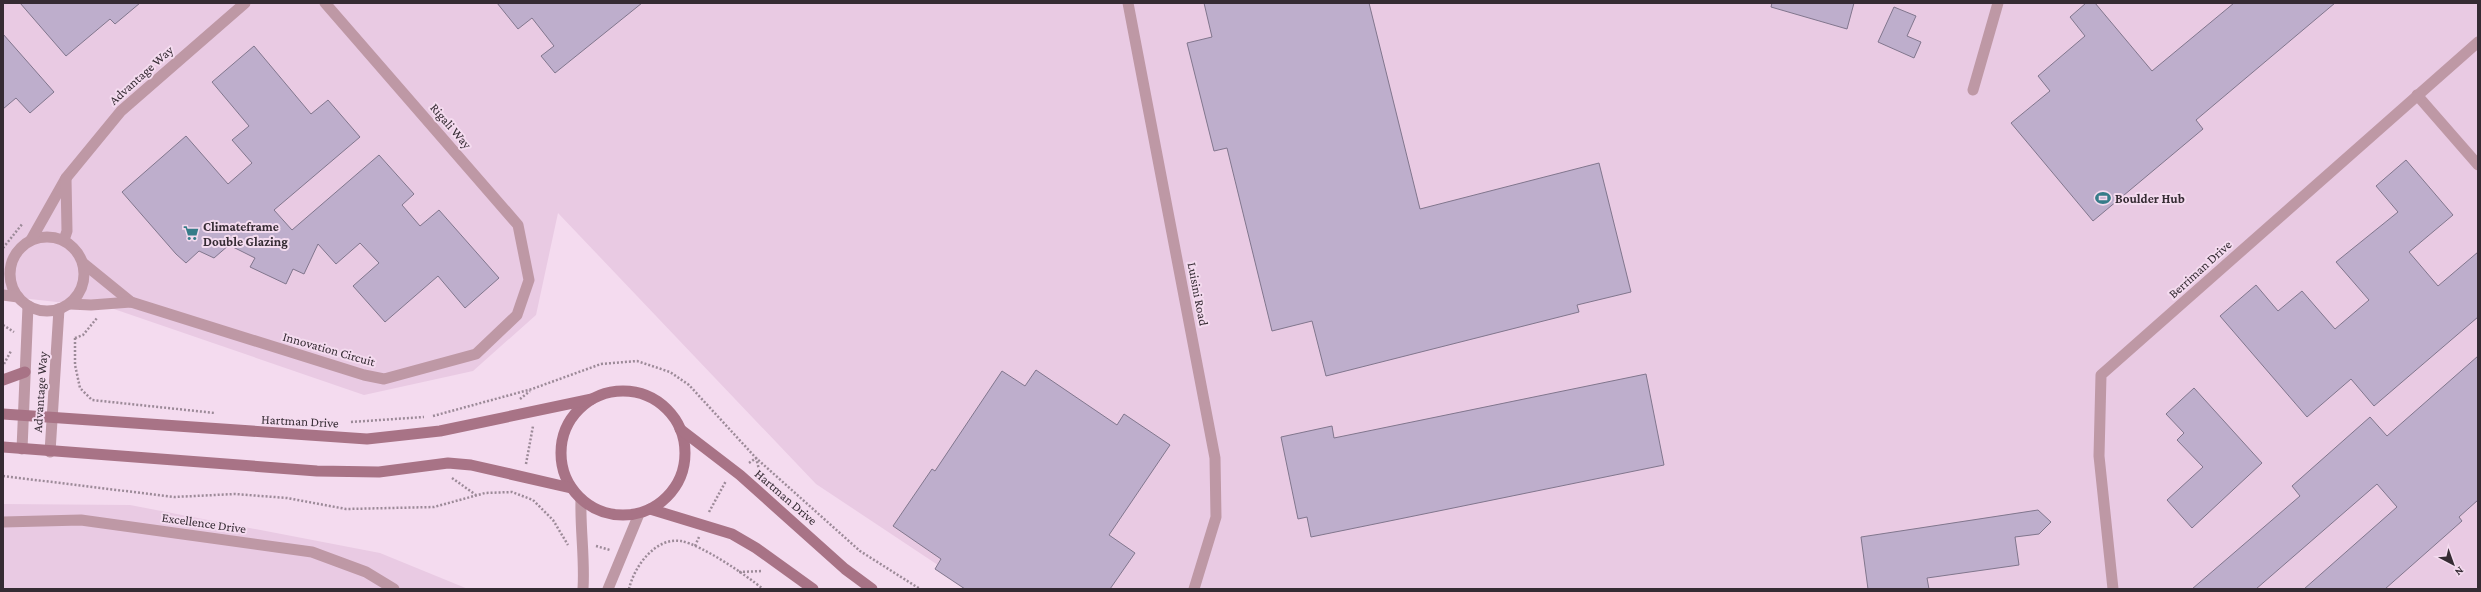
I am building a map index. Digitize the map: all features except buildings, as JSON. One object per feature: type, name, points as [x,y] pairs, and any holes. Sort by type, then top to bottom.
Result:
[{"type":"main road","points":[[3,380],[25,372]]},
{"type":"main road","points":[[621,391],[643,395],[663,405],[673,416],[680,429],[685,444],[685,460],[681,475],[674,489],[663,501],[650,510],[639,514],[618,516],[598,511],[581,500],[571,488],[563,469],[561,449],[564,436],[576,412],[592,399],[606,393],[621,391]]},
{"type":"main road","name":"Hartman Drive","points":[[3,414],[367,439],[440,432],[592,399]]},
{"type":"main road","name":"Hartman Drive","points":[[680,429],[737,473],[845,569],[872,589]]},
{"type":"main road","points":[[3,447],[50,452],[317,472],[380,472],[448,463],[471,465],[571,488]]},
{"type":"main road","points":[[650,510],[704,524],[732,534],[756,548],[813,589]]},
{"type":"street","name":"Advantage Way","points":[[31,240],[66,178],[121,110],[245,3]]},
{"type":"street","name":"Rigali Way","points":[[325,3],[518,225],[529,280]]},
{"type":"street","name":"Luisini Road","points":[[1128,3],[1215,458],[1216,517],[1194,589]]},
{"type":"street","points":[[1973,90],[1998,3]]},
{"type":"street","name":"Berriman Drive","points":[[2113,589],[2099,456],[2101,375],[2478,42]]},
{"type":"street","points":[[2417,95],[2478,165]]},
{"type":"street","points":[[64,240],[67,231],[66,178]]},
{"type":"street","points":[[43,236],[64,240],[76,249],[83,263],[84,282],[79,294],[70,304],[59,309],[37,310],[28,306],[18,297],[12,286],[7,263],[19,249],[31,240],[43,236]]},
{"type":"street","name":"Innovation Circuit","points":[[83,263],[131,302]]},
{"type":"street","name":"Innovation Circuit","points":[[70,304],[91,305],[131,302],[364,375],[384,379],[476,354],[517,315],[529,280]]},
{"type":"street","points":[[3,295],[18,297]]},
{"type":"street","name":"Advantage Way","points":[[22,449],[28,306]]},
{"type":"street","name":"Advantage Way","points":[[50,452],[59,309]]},
{"type":"street","points":[[581,500],[584,568],[583,589]]},
{"type":"street","points":[[608,589],[639,514]]},
{"type":"street","name":"Excellence Drive","points":[[3,522],[81,520],[312,552],[366,572],[394,589]]},
{"type":"path","points":[[3,325],[17,333]]},
{"type":"path","points":[[518,495],[533,428],[532,390]]},
{"type":"path","points":[[695,546],[704,524],[726,481],[756,458]]},
{"type":"path","points":[[3,476],[174,497],[235,494],[287,498],[346,509],[434,507],[476,495],[505,493],[518,495],[533,500],[553,520],[569,547],[582,544],[593,545],[642,562]]},
{"type":"path","points":[[451,478],[476,495]]},
{"type":"path","points":[[629,589],[631,581],[642,562],[657,547],[669,541],[681,541],[695,546],[763,589]]},
{"type":"shaded area","points":[[3,3],[2478,3],[2478,589],[974,589],[816,484],[558,213],[536,315],[473,371],[364,395],[111,308],[3,296]]},
{"type":"shaded area","points":[[3,504],[130,505],[380,553],[468,589],[3,589]]},
{"type":"place","name":"Boulder Hub","points":[[2103,198]]},
{"type":"place","name":"Climateframe Double Glazing","points":[[191,233]]}]
